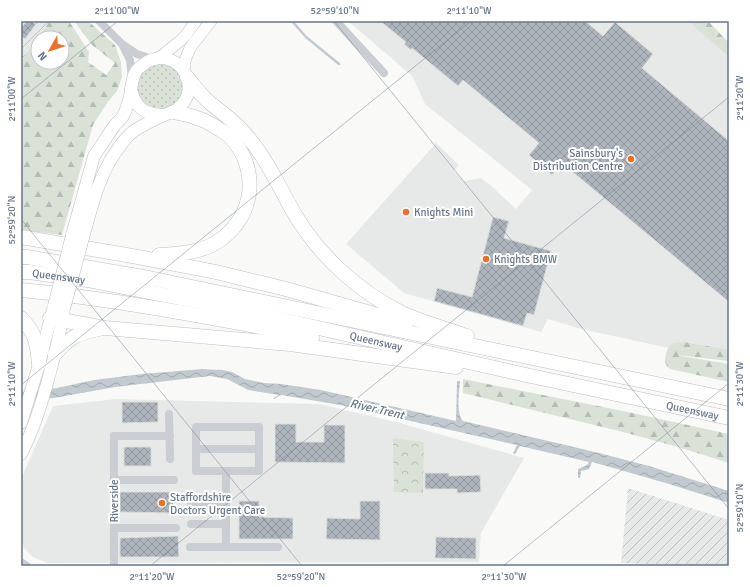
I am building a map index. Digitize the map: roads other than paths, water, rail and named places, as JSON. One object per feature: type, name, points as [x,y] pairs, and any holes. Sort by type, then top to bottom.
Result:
[{"type":"highway","points":[[186,74],[200,93],[247,135],[274,175],[304,230],[348,278],[375,298],[426,323],[536,358]]},
{"type":"highway","points":[[138,256],[172,255],[194,251],[217,242],[238,222],[247,205],[249,175],[245,160],[238,148],[228,136],[199,118],[169,114]]},
{"type":"highway","points":[[21,237],[138,256],[286,288],[324,300],[536,358]]},
{"type":"highway","name":"Queensway","points":[[21,257],[35,258],[149,278],[729,399]]},
{"type":"highway","name":"Queensway","points":[[21,272],[87,280],[226,307],[526,375],[729,418]]},
{"type":"highway","points":[[21,290],[93,298],[177,311],[260,327],[434,365]]},
{"type":"highway","points":[[57,313],[105,328],[290,344],[434,365],[526,375]]},
{"type":"highway","points":[[21,318],[29,327],[35,338],[43,367]]},
{"type":"highway","points":[[55,354],[62,346],[78,334],[105,328]]},
{"type":"main road","points":[[21,454],[34,426],[41,406],[43,367],[47,333],[57,313],[78,237],[94,156],[123,116],[128,104],[136,71],[140,66],[148,61],[156,59],[172,60],[177,63],[186,74],[189,86],[186,99],[180,108],[148,122],[125,139],[103,172],[94,200],[78,237]]},
{"type":"main road","points":[[132,84],[133,97],[140,108],[150,114],[169,114]]},
{"type":"main road","points":[[21,423],[43,367],[55,354],[57,313]]},
{"type":"street","points":[[99,21],[122,44],[137,54],[156,59],[180,42],[196,21]]},
{"type":"street","points":[[186,74],[185,61],[190,48],[211,21]]},
{"type":"street","points":[[336,21],[384,73]]},
{"type":"street","points":[[122,44],[130,60],[132,84]]},
{"type":"street","points":[[169,414],[170,458]]},
{"type":"street","points":[[196,427],[259,427],[259,449],[259,471],[196,471],[196,427]]},
{"type":"street","name":"Riverside","points":[[114,566],[114,436],[170,436]]},
{"type":"street","points":[[196,449],[259,449]]},
{"type":"street","points":[[226,471],[226,547]]},
{"type":"street","points":[[114,480],[174,480]]},
{"type":"street","points":[[191,503],[226,503]]},
{"type":"street","points":[[191,524],[226,524]]},
{"type":"street","points":[[114,528],[176,528]]},
{"type":"street","points":[[190,547],[278,547]]},
{"type":"street","points":[[21,562],[27,566]]},
{"type":"water","name":"River Trent","points":[[202,369],[232,372],[245,379],[264,383],[321,390],[456,421],[457,381],[460,381],[459,413],[463,421],[649,466],[729,491],[729,503],[592,462],[589,469],[581,471],[580,478],[578,478],[578,469],[587,465],[589,462],[520,446],[515,454],[513,453],[517,445],[340,405],[281,395],[274,399],[273,398],[279,395],[248,390],[227,379],[210,376],[115,387],[54,398],[21,401],[21,392],[57,388],[94,380]]},
{"type":"waterway","points":[[292,21],[306,37],[339,64]]},
{"type":"place","name":"Sainsbury's Distribution Centre","points":[[631,159]]},
{"type":"place","name":"Knights Mini","points":[[406,212]]},
{"type":"place","name":"Knights BMW","points":[[486,259]]},
{"type":"place","name":"Staffordshire Doctors Urgent Care","points":[[162,503]]}]
